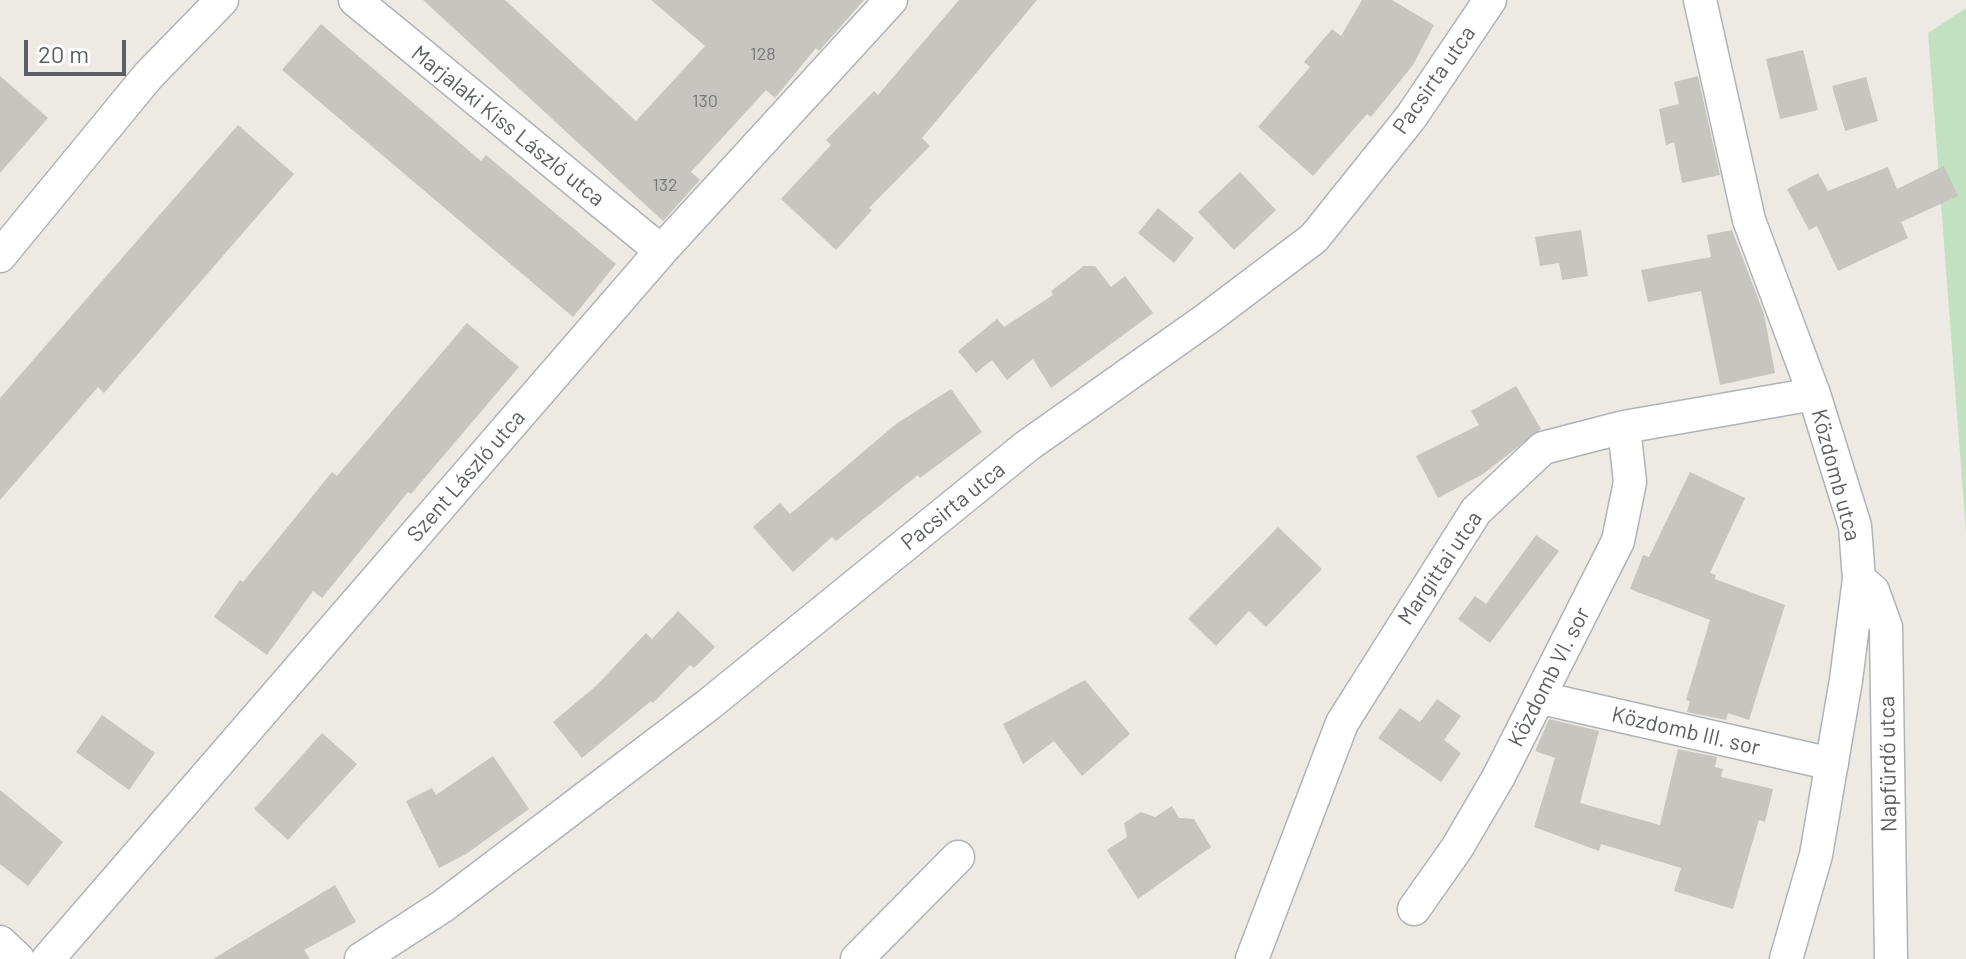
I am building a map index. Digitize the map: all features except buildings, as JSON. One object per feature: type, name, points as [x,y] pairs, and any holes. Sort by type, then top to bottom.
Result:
[{"type":"street","points":[[0,256],[148,76],[222,0]]},
{"type":"street","name":"Marjalaki Kiss László utca","points":[[355,0],[661,251]]},
{"type":"street","name":"Szent László utca","points":[[48,959],[661,251],[891,0]]},
{"type":"street","name":"Pacsirta utca","points":[[361,959],[443,906],[708,705],[1027,446],[1208,318],[1314,238],[1411,117],[1490,0]]},
{"type":"street","name":"Közdomb utca","points":[[1700,0],[1749,220],[1814,394],[1855,526],[1859,579],[1832,764],[1816,855],[1786,959]]},
{"type":"street","name":"Margittai utca","points":[[1252,959],[1342,723],[1476,511],[1543,448],[1624,427],[1814,394]]},
{"type":"street","name":"Közdomb VI. sor","points":[[1414,909],[1457,848],[1541,698],[1618,541],[1630,482],[1624,427]]},
{"type":"street","name":"Napfürdő utca","points":[[1859,579],[1873,591],[1886,627],[1891,959]]},
{"type":"street","name":"Közdomb III. sor","points":[[1541,698],[1832,764]]},
{"type":"street","points":[[857,959],[958,857]]},
{"type":"street","points":[[0,942],[18,959]]},
{"type":"green space","points":[[1966,8],[1966,532],[1928,33]]}]
